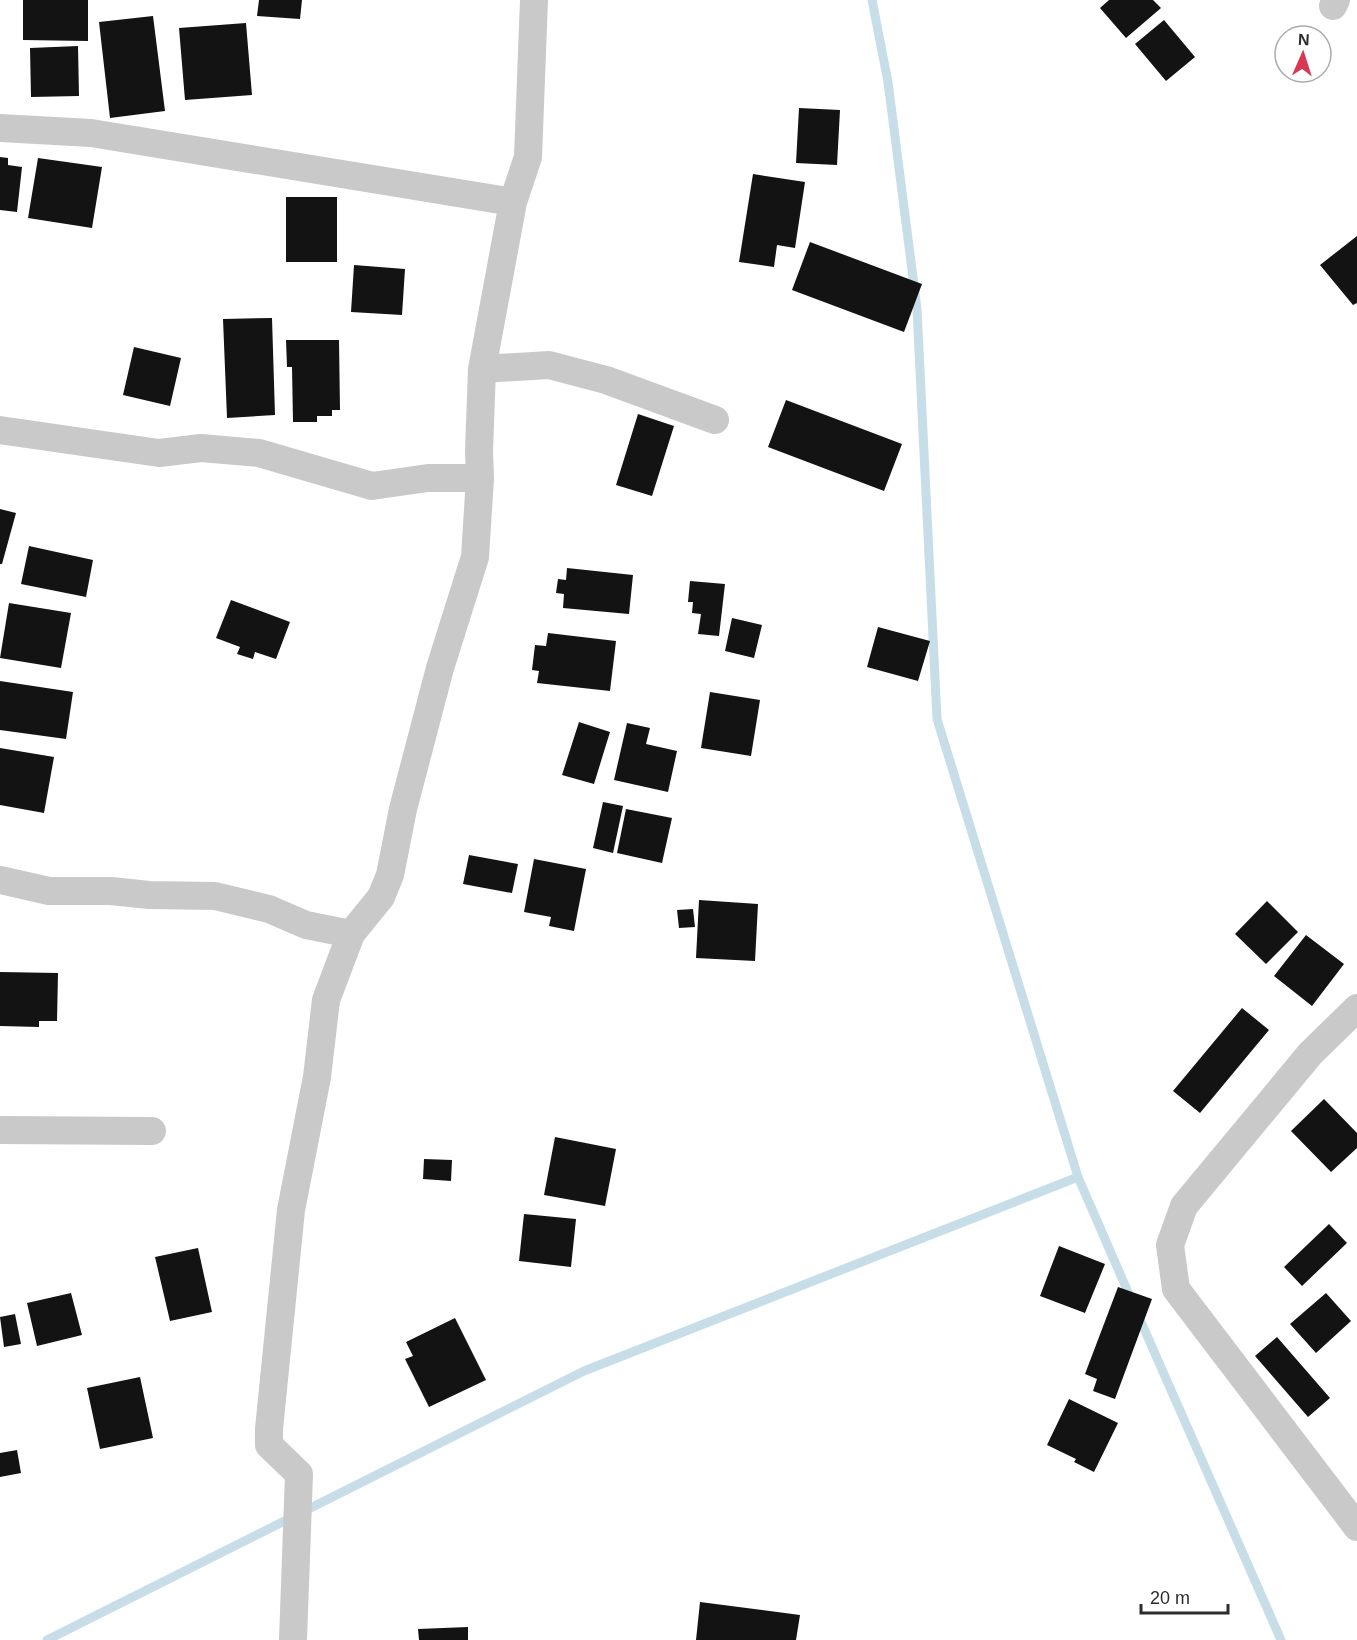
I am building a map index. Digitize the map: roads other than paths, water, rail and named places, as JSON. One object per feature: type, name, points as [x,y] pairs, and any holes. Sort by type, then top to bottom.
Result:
[{"type":"street","points":[[293,1640],[299,1474],[269,1445],[291,1210],[317,1077],[326,1000],[351,934],[381,897],[390,875],[403,809],[440,668],[475,557],[480,478],[478,451],[482,369],[513,202],[528,157],[534,0]]},
{"type":"street","points":[[0,128],[91,132],[513,202]]},
{"type":"street","points":[[482,369],[549,365],[606,380],[716,420]]},
{"type":"street","points":[[0,429],[159,453],[201,448],[259,453],[372,486],[428,478],[480,478]]},
{"type":"street","points":[[0,880],[49,891],[111,891],[149,895],[215,896],[269,909],[306,925],[351,934]]},
{"type":"street","points":[[1357,1008],[1310,1054],[1184,1206],[1170,1245],[1176,1289],[1357,1527]]},
{"type":"street","points":[[0,1130],[152,1131]]},
{"type":"waterway","points":[[872,0],[888,82],[917,309],[937,719],[1078,1177],[1131,1299]]},
{"type":"waterway","points":[[47,1640],[584,1371],[1078,1177]]},
{"type":"waterway","points":[[1138,1315],[1281,1640]]}]
